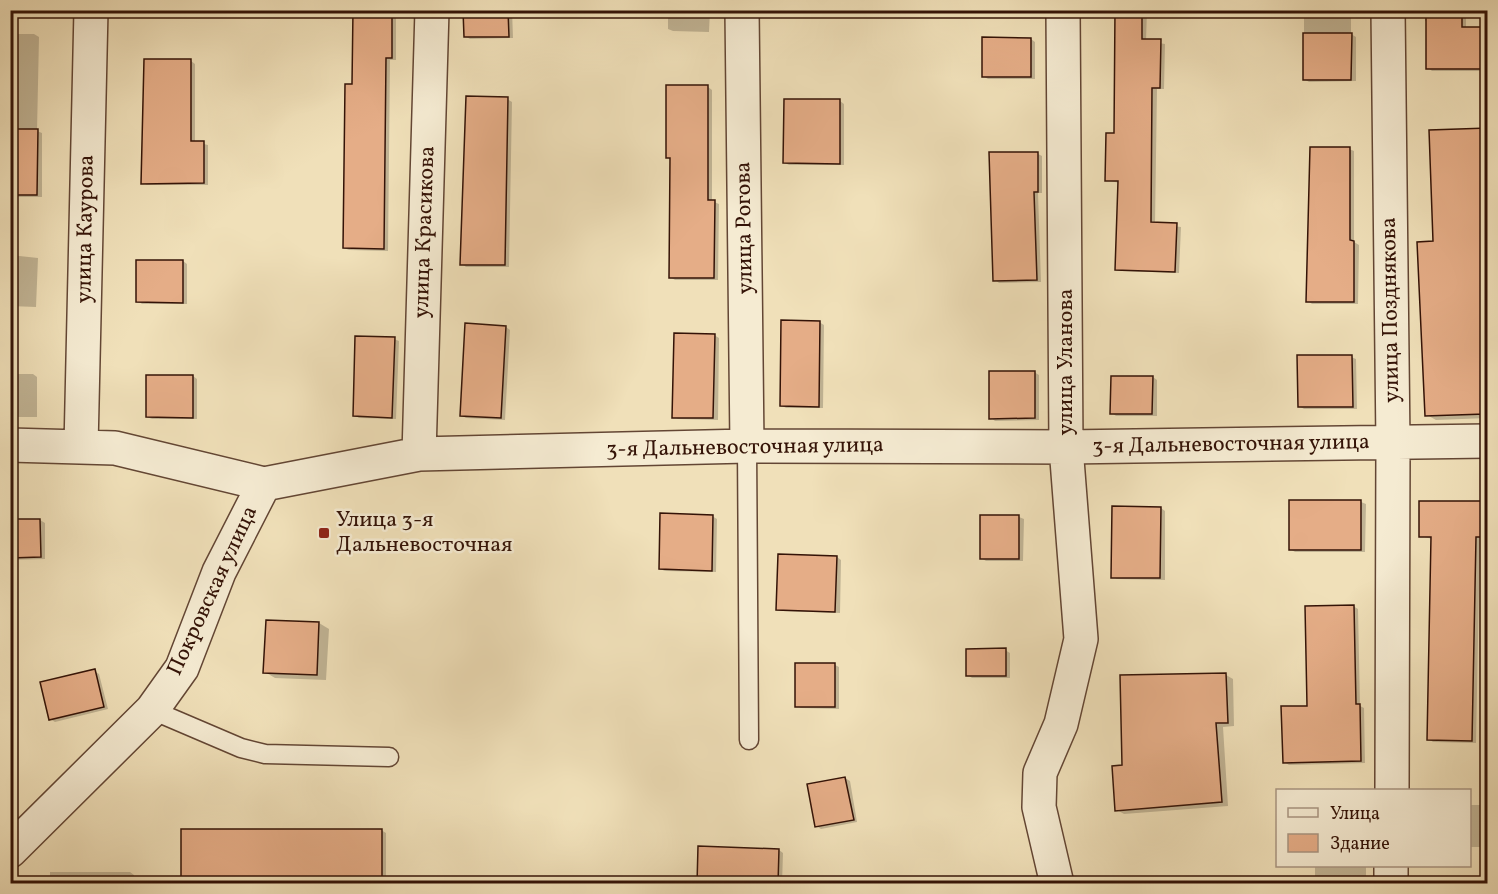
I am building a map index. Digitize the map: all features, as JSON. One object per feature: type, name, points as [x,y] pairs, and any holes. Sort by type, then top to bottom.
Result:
[{"type":"street","name":"улица Каурова","points":[[81,447],[91,10]]},
{"type":"street","name":"улица Красикова","points":[[419,454],[432,10]]},
{"type":"street","name":"улица Рогова","points":[[742,10],[747,446]]},
{"type":"street","name":"улица Уланова","points":[[1057,884],[1039,807],[1040,772],[1061,724],[1081,639],[1066,447],[1063,10]]},
{"type":"street","name":"улица Позднякова","points":[[1389,10],[1393,444],[1392,789]]},
{"type":"street","name":"3-я Дальневосточная улица","points":[[10,445],[115,448],[264,484],[419,454],[747,446],[1066,447],[1488,441]]},
{"type":"street","name":"Покровская улица","points":[[10,851],[152,710],[182,668],[219,572],[264,484]]},
{"type":"street","points":[[1391,867],[1391,884]]},
{"type":"lane","points":[[747,446],[749,740]]},
{"type":"lane","points":[[152,710],[241,748],[265,754],[389,757]]},
{"type":"building","points":[[353,10],[392,10],[392,58],[386,58],[384,249],[343,248],[345,84],[352,84]]},
{"type":"building","points":[[463,10],[508,10],[509,37],[464,37]]},
{"type":"building","points":[[1115,10],[1142,10],[1142,39],[1161,39],[1160,88],[1152,88],[1151,222],[1177,223],[1175,272],[1115,270],[1118,181],[1105,181],[1106,133],[1114,133]]},
{"type":"building","points":[[1426,10],[1462,10],[1462,27],[1484,27],[1484,69],[1426,69]]},
{"type":"building","points":[[1303,33],[1352,33],[1351,80],[1303,80]]},
{"type":"building","points":[[982,37],[1031,38],[1031,77],[982,77]]},
{"type":"building","points":[[144,59],[191,59],[191,141],[204,141],[204,183],[141,184]]},
{"type":"building","points":[[666,85],[708,85],[708,200],[715,200],[714,278],[669,278],[670,158],[666,158]]},
{"type":"building","points":[[466,96],[508,97],[505,265],[460,265]]},
{"type":"building","points":[[784,99],[840,99],[840,164],[783,163]]},
{"type":"building","points":[[1488,128],[1488,355],[1483,355],[1485,414],[1425,416],[1417,242],[1433,241],[1429,130]]},
{"type":"building","points":[[10,129],[38,129],[37,195],[10,195]]},
{"type":"building","points":[[1310,147],[1350,147],[1350,240],[1354,241],[1354,302],[1306,302]]},
{"type":"building","points":[[989,152],[1038,152],[1038,192],[1034,192],[1037,280],[993,281]]},
{"type":"building","points":[[136,260],[183,260],[183,303],[136,302]]},
{"type":"building","points":[[781,320],[820,321],[819,407],[780,406]]},
{"type":"building","points":[[465,323],[506,326],[501,418],[460,416]]},
{"type":"building","points":[[674,333],[715,334],[713,418],[672,418]]},
{"type":"building","points":[[355,336],[395,337],[392,418],[353,416]]},
{"type":"building","points":[[1297,355],[1352,355],[1353,407],[1298,407]]},
{"type":"building","points":[[989,371],[1035,371],[1035,418],[989,419]]},
{"type":"building","points":[[146,375],[193,375],[193,418],[146,417]]},
{"type":"building","points":[[1111,376],[1153,376],[1152,414],[1110,414]]},
{"type":"building","points":[[1289,500],[1361,500],[1361,550],[1289,550]]},
{"type":"building","points":[[1419,501],[1488,501],[1488,537],[1476,537],[1472,741],[1427,740],[1431,537],[1419,537]]},
{"type":"building","points":[[1112,506],[1161,507],[1160,578],[1111,578]]},
{"type":"building","points":[[660,513],[713,515],[712,571],[659,569]]},
{"type":"building","points":[[980,515],[1019,515],[1019,559],[980,559]]},
{"type":"building","points":[[10,519],[40,519],[41,557],[10,558]]},
{"type":"building","points":[[778,554],[837,556],[835,612],[776,610]]},
{"type":"building","points":[[1354,605],[1356,704],[1360,704],[1361,761],[1283,763],[1281,706],[1307,706],[1305,606]]},
{"type":"building","points":[[266,620],[319,622],[317,675],[263,673]]},
{"type":"building","points":[[1006,648],[1006,676],[966,676],[966,649]]},
{"type":"building","points":[[795,663],[835,663],[835,707],[795,707]]},
{"type":"building","points":[[95,669],[104,707],[49,720],[40,682]]},
{"type":"building","points":[[1226,673],[1228,723],[1216,723],[1222,802],[1115,811],[1112,766],[1122,765],[1120,675]]},
{"type":"building","points":[[845,777],[854,820],[815,827],[807,784]]},
{"type":"building","points":[[181,829],[382,829],[382,884],[181,884]]},
{"type":"building","points":[[698,846],[779,849],[778,884],[697,884]]},
{"type":"place","name":"Улица 3-я Дальневосточная","points":[[324,533]]}]
